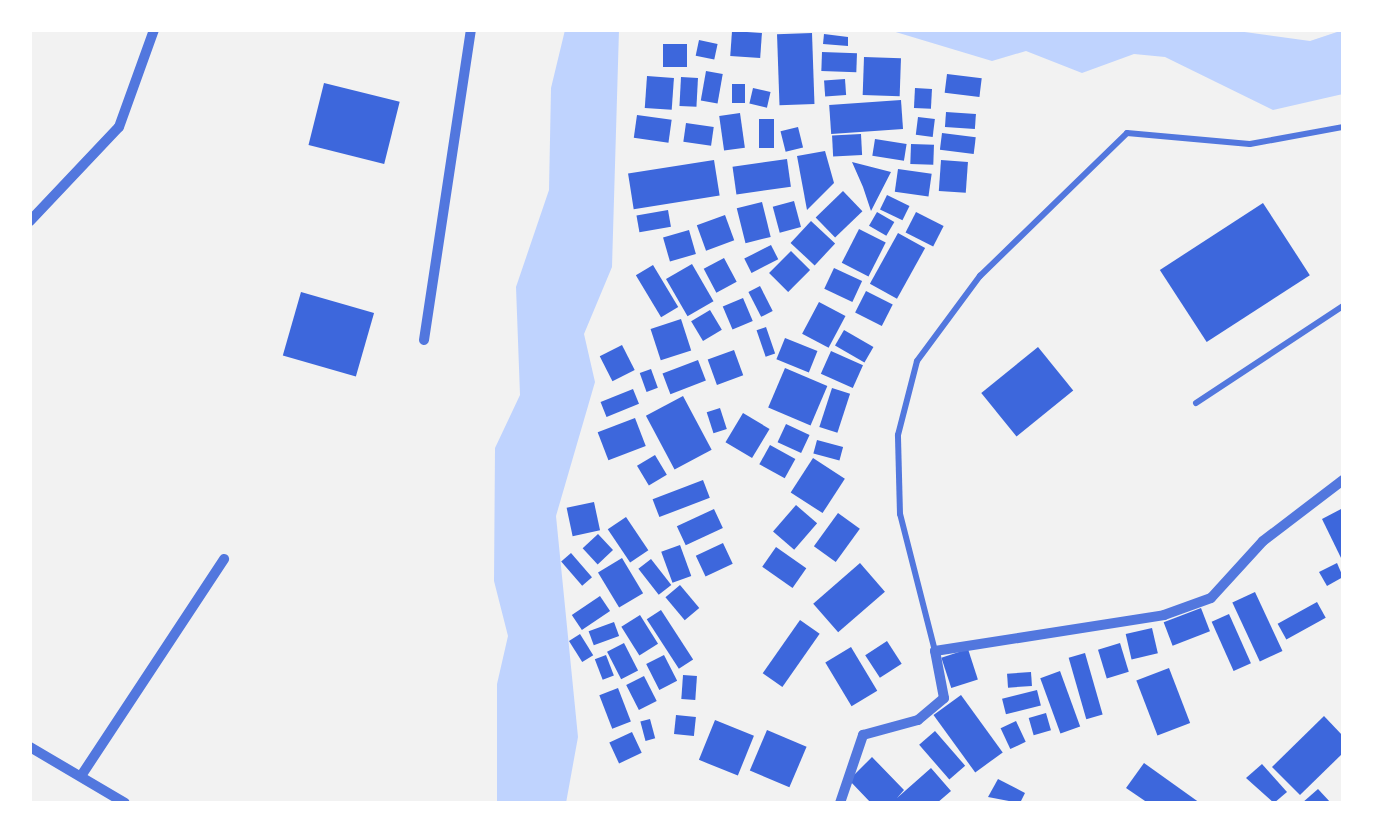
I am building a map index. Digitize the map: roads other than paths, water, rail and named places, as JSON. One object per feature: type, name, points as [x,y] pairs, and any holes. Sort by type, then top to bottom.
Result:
[{"type":"street","points":[[30,221],[119,127],[154,30]]},
{"type":"street","points":[[424,340],[471,30]]},
{"type":"street","points":[[840,803],[863,735],[918,720],[944,698],[935,650],[1164,615],[1212,598],[1264,541],[1343,480]]},
{"type":"street","points":[[80,776],[224,559]]},
{"type":"street","points":[[30,747],[125,803]]},
{"type":"lane","points":[[935,650],[900,514],[898,436],[917,361],[980,276],[1127,133],[1250,144],[1343,127]]},
{"type":"lane","points":[[1196,403],[1343,306]]},
{"type":"water","points":[[565,30],[619,30],[612,267],[584,334],[595,382],[556,516],[578,737],[566,803],[497,803],[497,684],[508,636],[494,581],[495,448],[520,395],[516,287],[549,190],[551,88]]},
{"type":"water","points":[[889,30],[1230,30],[1310,41],[1343,30],[1343,94],[1273,110],[1165,57],[1134,54],[1082,73],[1026,51],[992,61]]}]
